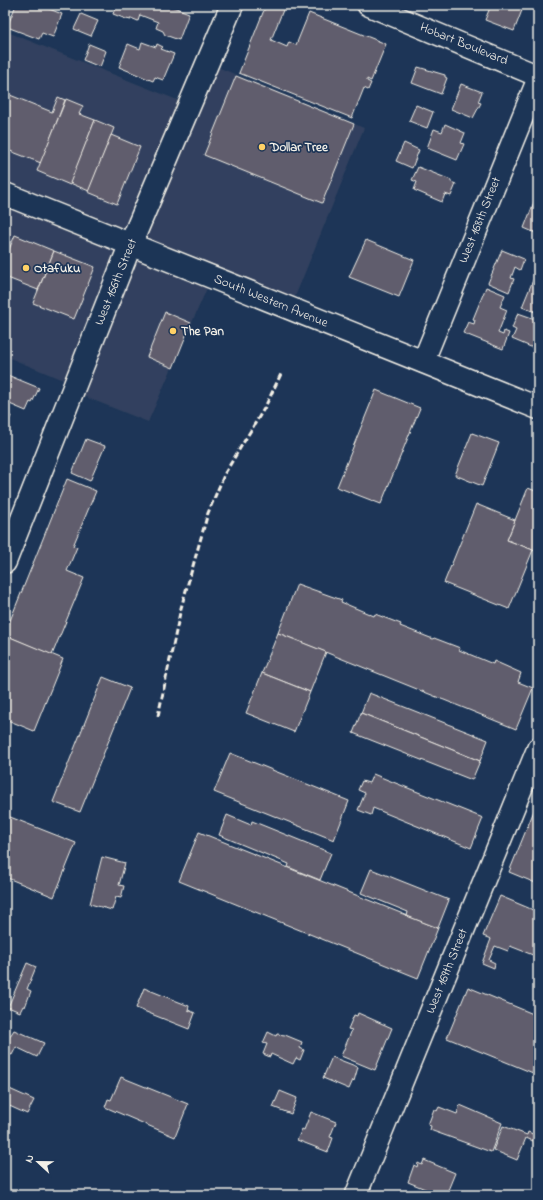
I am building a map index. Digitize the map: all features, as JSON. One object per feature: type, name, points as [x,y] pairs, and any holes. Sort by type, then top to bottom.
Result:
[{"type":"street","name":"West 166th Street","points":[[5,562],[9,539],[232,5]]},
{"type":"street","name":"Hobart Boulevard","points":[[368,5],[538,76]]},
{"type":"street","name":"West 168th Street","points":[[423,362],[538,79]]},
{"type":"street","name":"South Western Avenue","points":[[5,194],[538,408]]},
{"type":"street","name":"West 169th Street","points":[[356,1195],[538,748]]},
{"type":"shaded area","points":[[5,31],[190,105],[208,63],[364,128],[290,309],[212,277],[148,422],[73,392],[75,385],[5,356]]},
{"type":"building","points":[[16,5],[39,5],[62,14],[53,37],[42,33],[39,39],[7,27]]},
{"type":"building","points":[[116,5],[168,5],[189,13],[179,40],[165,35],[163,31],[156,28],[158,22],[140,15],[138,21],[131,18],[131,20],[126,19],[113,14]]},
{"type":"building","points":[[266,5],[285,5],[271,40],[287,47],[289,42],[296,45],[309,13],[386,44],[371,81],[367,79],[367,81],[371,83],[368,90],[364,88],[352,118],[239,73]]},
{"type":"building","points":[[491,5],[524,5],[514,31],[485,20]]},
{"type":"building","points":[[81,14],[98,21],[91,36],[74,29]]},
{"type":"building","points":[[142,42],[156,47],[157,44],[163,47],[161,49],[174,54],[163,80],[155,77],[153,81],[119,67],[128,44],[140,49]]},
{"type":"building","points":[[89,44],[106,51],[100,67],[83,60]]},
{"type":"building","points":[[418,67],[445,75],[447,78],[441,94],[412,83]]},
{"type":"building","points":[[236,76],[354,124],[322,203],[204,155]]},
{"type":"building","points":[[461,84],[482,92],[478,102],[481,103],[473,118],[451,109]]},
{"type":"building","points":[[5,93],[52,112],[58,97],[65,100],[41,163],[5,149]]},
{"type":"building","points":[[66,99],[83,106],[79,114],[95,120],[70,185],[37,171]]},
{"type":"building","points":[[416,105],[433,112],[427,128],[409,121]]},
{"type":"building","points":[[95,120],[114,128],[89,191],[70,183]]},
{"type":"building","points":[[445,124],[465,133],[461,143],[464,144],[457,160],[427,148],[434,129],[442,132]]},
{"type":"building","points":[[111,135],[140,147],[117,204],[88,192]]},
{"type":"building","points":[[404,143],[419,150],[412,168],[396,161]]},
{"type":"building","points":[[418,167],[451,180],[451,182],[456,184],[451,196],[445,194],[442,202],[414,190],[417,182],[412,180]]},
{"type":"building","points":[[538,192],[538,234],[524,228]]},
{"type":"building","name":"Otafuku","points":[[15,235],[54,251],[38,290],[5,277],[5,259]]},
{"type":"building","points":[[366,240],[414,260],[399,297],[349,277]]},
{"type":"building","points":[[502,250],[524,259],[520,270],[515,267],[511,278],[514,279],[509,292],[488,283]]},
{"type":"building","points":[[54,251],[95,267],[74,319],[33,303]]},
{"type":"building","points":[[538,268],[538,313],[522,307]]},
{"type":"building","points":[[486,287],[505,295],[500,307],[507,310],[498,333],[503,335],[504,331],[509,333],[503,349],[463,333],[468,322],[474,324],[475,320],[473,319]]},
{"type":"building","points":[[165,312],[191,323],[173,368],[147,357]]},
{"type":"building","points":[[518,313],[538,320],[538,350],[512,339],[516,330],[512,328]]},
{"type":"building","points":[[5,374],[39,388],[32,403],[30,402],[26,411],[5,402]]},
{"type":"building","points":[[376,390],[420,408],[381,504],[337,487]]},
{"type":"building","points":[[5,414],[11,416],[5,430]]},
{"type":"building","points":[[472,433],[499,443],[482,486],[455,475]]},
{"type":"building","points":[[86,439],[105,446],[90,481],[72,473]]},
{"type":"building","points":[[67,479],[96,491],[73,546],[77,547],[67,571],[84,578],[52,655],[5,635],[5,633]]},
{"type":"building","points":[[528,488],[538,492],[538,552],[507,540]]},
{"type":"building","points":[[476,504],[515,520],[507,540],[533,550],[509,609],[444,583]]},
{"type":"building","points":[[297,584],[342,600],[341,602],[374,616],[375,614],[401,624],[400,626],[460,648],[459,650],[493,664],[494,661],[521,673],[518,682],[533,688],[516,729],[278,633]]},
{"type":"building","points":[[278,633],[326,652],[310,692],[262,673]]},
{"type":"building","points":[[5,635],[63,659],[34,731],[5,719]]},
{"type":"building","points":[[262,673],[310,692],[294,732],[246,713]]},
{"type":"building","points":[[103,677],[130,688],[80,812],[53,802]]},
{"type":"building","points":[[369,693],[488,740],[480,761],[361,713]]},
{"type":"building","points":[[361,713],[480,761],[472,780],[353,733]]},
{"type":"building","points":[[230,753],[349,801],[334,840],[214,792]]},
{"type":"building","points":[[373,774],[483,818],[471,848],[373,808],[371,815],[358,810],[365,793],[358,790],[362,781],[369,783]]},
{"type":"building","points":[[538,801],[538,884],[509,872]]},
{"type":"building","points":[[5,815],[76,843],[54,897],[5,877]]},
{"type":"building","points":[[227,815],[251,825],[252,821],[331,853],[320,880],[288,867],[289,864],[219,835]]},
{"type":"building","points":[[199,832],[438,928],[418,978],[179,881]]},
{"type":"building","points":[[102,857],[125,863],[119,885],[124,886],[121,898],[116,897],[112,910],[90,904]]},
{"type":"building","points":[[371,869],[449,900],[438,928],[407,916],[408,912],[361,893]]},
{"type":"building","points":[[500,896],[538,912],[538,957],[510,946],[508,951],[495,946],[489,960],[495,963],[494,968],[482,963],[491,939],[483,936]]},
{"type":"building","points":[[27,963],[36,967],[27,989],[31,991],[25,1007],[23,1006],[20,1012],[8,1007]]},
{"type":"building","points":[[468,987],[538,1016],[538,1075],[447,1038]]},
{"type":"building","points":[[144,988],[189,1006],[188,1010],[195,1013],[189,1029],[136,1008]]},
{"type":"building","points":[[358,1013],[392,1028],[375,1070],[341,1056],[352,1030],[348,1029],[354,1015],[357,1016]]},
{"type":"building","points":[[14,1030],[44,1043],[37,1057],[16,1047],[12,1055],[9,1054],[5,1063],[5,1038],[8,1039]]},
{"type":"building","points":[[268,1032],[276,1036],[277,1034],[285,1035],[302,1042],[300,1048],[304,1050],[300,1060],[296,1058],[293,1064],[271,1054],[270,1057],[263,1054],[267,1044],[263,1043]]},
{"type":"building","points":[[332,1057],[358,1067],[354,1081],[353,1080],[349,1089],[323,1078]]},
{"type":"building","points":[[121,1077],[188,1104],[175,1137],[105,1107],[108,1099],[111,1100]]},
{"type":"building","points":[[5,1087],[34,1100],[27,1114],[5,1104]]},
{"type":"building","points":[[280,1091],[297,1098],[291,1114],[273,1107]]},
{"type":"building","points":[[460,1105],[502,1123],[491,1152],[430,1130],[431,1126],[428,1125],[434,1109],[437,1111],[439,1107],[457,1114]]},
{"type":"building","points":[[311,1112],[336,1122],[330,1137],[333,1138],[328,1152],[297,1140],[302,1129],[304,1130]]},
{"type":"building","points":[[503,1126],[527,1135],[528,1132],[538,1136],[538,1143],[526,1138],[517,1160],[493,1150]]},
{"type":"building","points":[[424,1160],[455,1173],[446,1195],[440,1195],[408,1182],[414,1165],[417,1167],[418,1163],[422,1165]]},
{"type":"railway","points":[[158,716],[181,608],[208,513],[225,473],[265,407],[282,372]]},
{"type":"place","name":"Dollar Tree","points":[[262,147]]},
{"type":"place","name":"Otafuku","points":[[26,268]]},
{"type":"place","name":"The Pan","points":[[173,331]]}]
